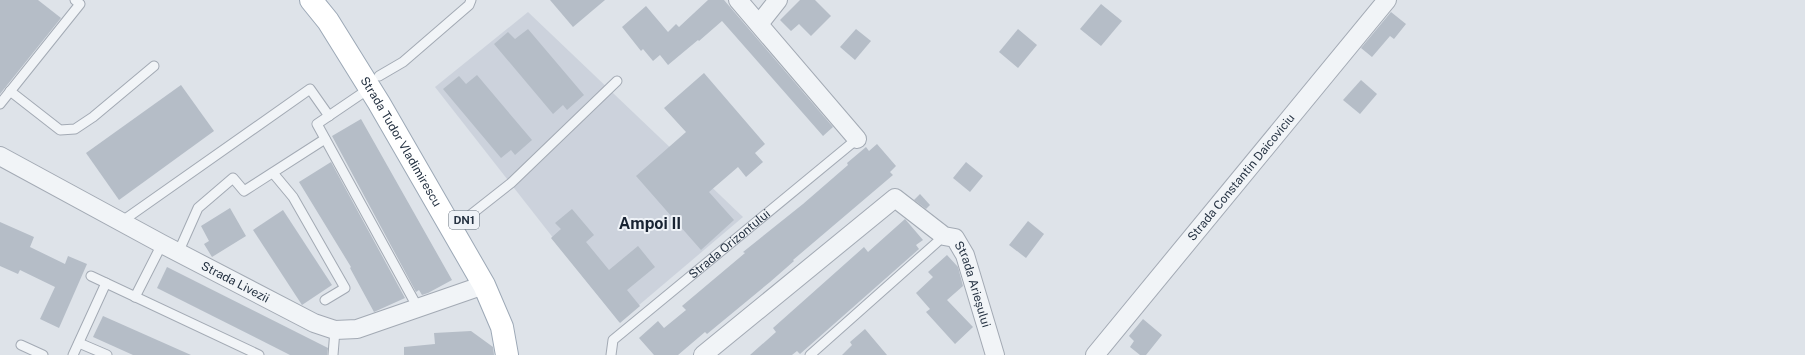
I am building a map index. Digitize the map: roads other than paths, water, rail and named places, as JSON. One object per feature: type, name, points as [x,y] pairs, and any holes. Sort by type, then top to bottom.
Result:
[{"type":"main road","name":"Strada Tudor Vladimirescu","points":[[311,0],[375,82],[464,220],[505,297],[514,321],[521,355]]},
{"type":"main road","name":"Strada Tudor Vladimirescu","points":[[329,0],[375,82],[484,285],[502,327],[507,355]]},
{"type":"street","points":[[738,0],[857,139]]},
{"type":"street","points":[[759,24],[778,0]]},
{"type":"street","name":"Strada Constantin Daicoviciu","points":[[1095,355],[1387,0]]},
{"type":"street","name":"Strada Livezii","points":[[0,156],[178,253],[314,323],[335,330],[357,329],[484,285]]},
{"type":"street","name":"Strada Arieșului","points":[[714,352],[895,198],[944,236],[955,238],[966,255],[995,355]]},
{"type":"lane","points":[[0,104],[80,4],[75,0]]},
{"type":"lane","points":[[418,308],[317,124],[403,62],[469,5],[471,0]]},
{"type":"lane","points":[[10,91],[60,130],[75,129],[93,117],[154,66]]},
{"type":"lane","points":[[464,220],[510,183],[617,81]]},
{"type":"lane","points":[[121,222],[310,89],[330,116]]},
{"type":"lane","name":"Strada Orizontului","points":[[611,355],[613,340],[857,139]]},
{"type":"lane","points":[[178,253],[198,208],[233,178],[244,191],[326,140]]},
{"type":"lane","points":[[272,173],[293,197],[345,288],[325,300]]},
{"type":"lane","points":[[810,355],[944,236]]},
{"type":"lane","points":[[135,297],[162,244]]},
{"type":"lane","points":[[91,276],[259,355]]},
{"type":"lane","points":[[73,355],[106,283]]},
{"type":"lane","points":[[333,355],[335,330]]},
{"type":"lane","points":[[79,343],[107,355]]},
{"type":"lane","points":[[21,345],[43,355]]},
{"type":"district","name":"Ampoi II","points":[[650,223]]}]
